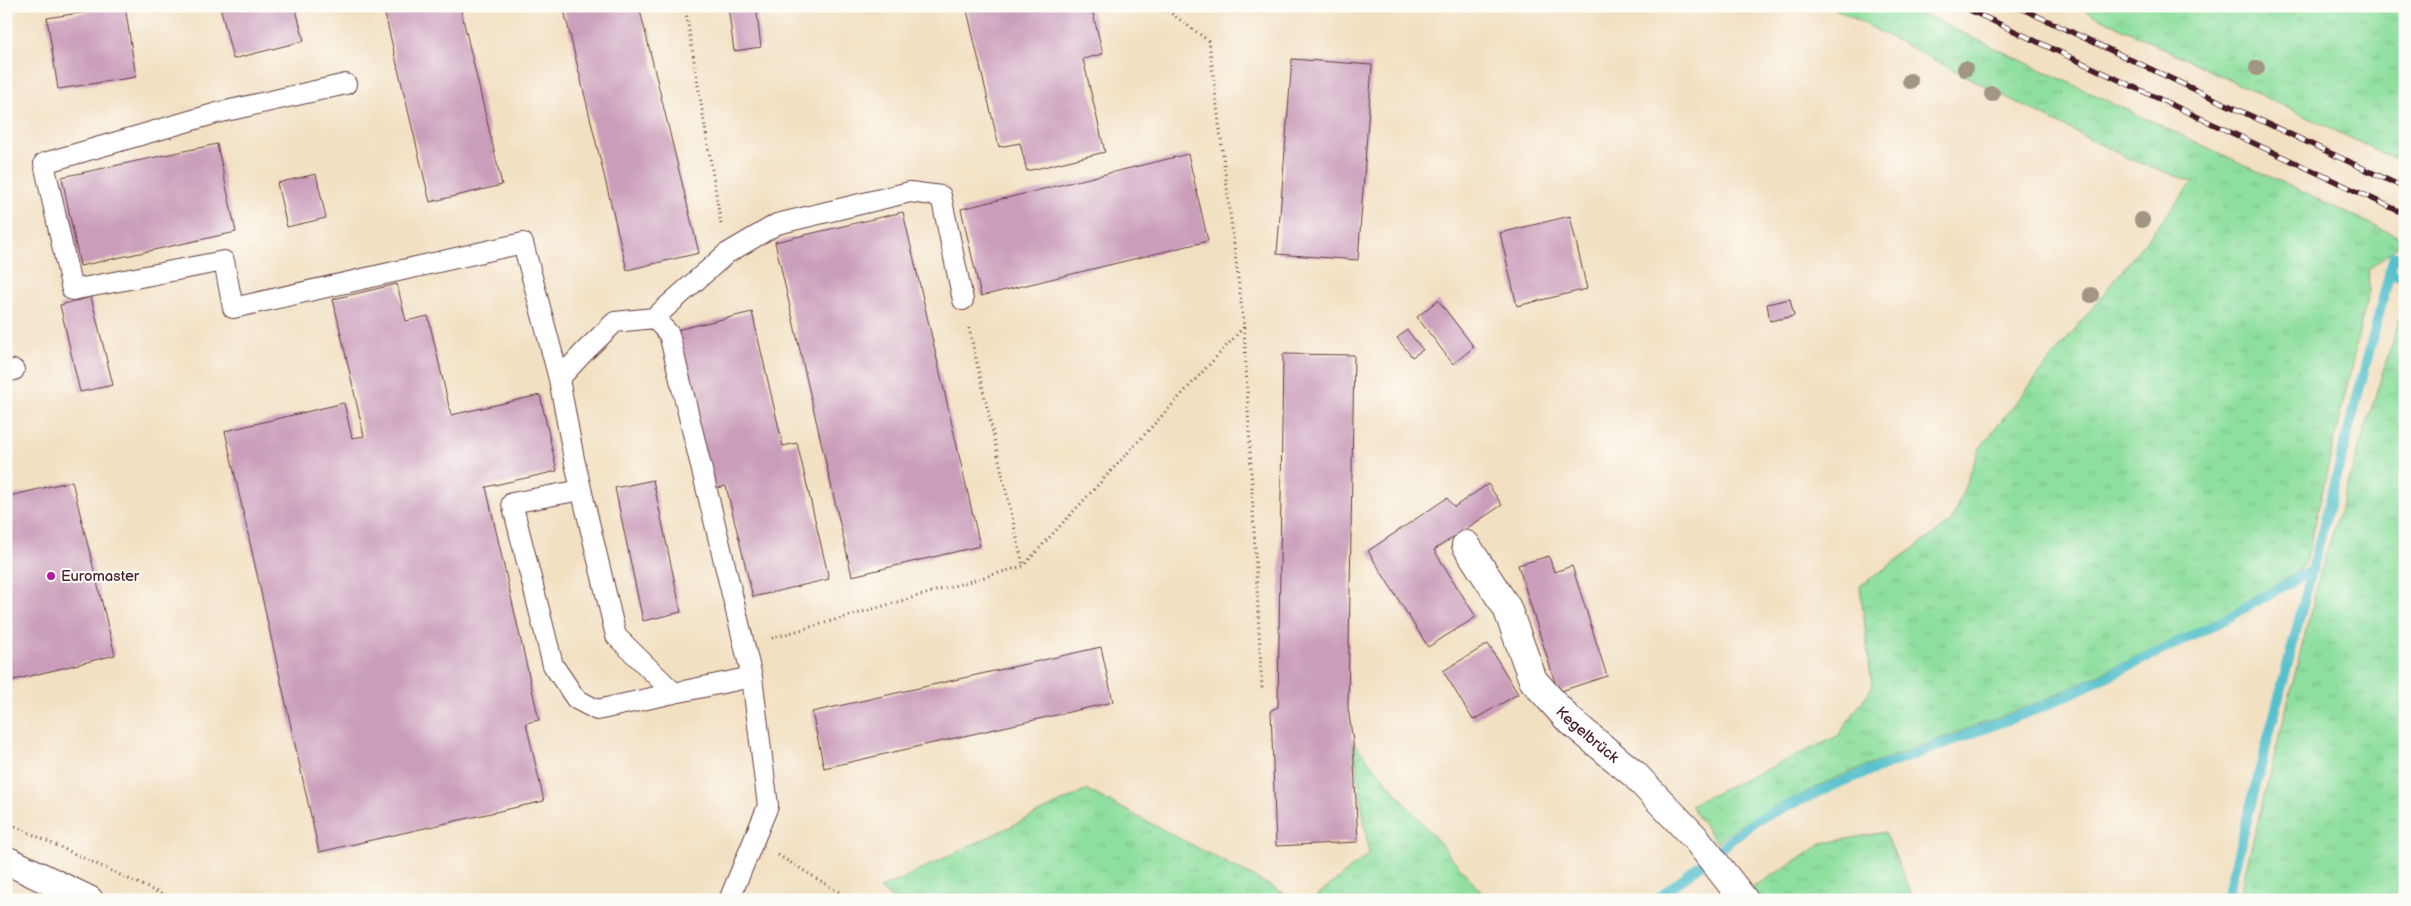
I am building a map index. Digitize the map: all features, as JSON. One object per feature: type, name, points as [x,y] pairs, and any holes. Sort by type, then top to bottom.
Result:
[{"type":"street","name":"Kegelbrück","points":[[1466,545],[1507,608],[1533,680],[1567,718],[1634,774],[1698,840],[1742,897]]},
{"type":"street","points":[[6,860],[80,898]]},
{"type":"lane","points":[[346,84],[217,113],[44,163],[72,290],[224,262],[233,308],[523,243],[559,379],[581,490],[616,636],[674,693]]},
{"type":"lane","points":[[559,379],[615,322],[654,318],[726,254],[777,224],[910,192],[941,196],[963,300]]},
{"type":"lane","points":[[654,318],[669,334],[752,677],[768,806],[729,900]]},
{"type":"lane","points":[[581,490],[512,503],[553,665],[576,699],[598,710],[752,677]]},
{"type":"path","points":[[685,6],[726,254]]},
{"type":"path","points":[[1161,6],[1209,41],[1244,327],[1262,691]]},
{"type":"path","points":[[963,300],[1023,566]]},
{"type":"path","points":[[744,646],[1023,566],[1244,327]]},
{"type":"path","points":[[6,822],[174,900]]},
{"type":"path","points":[[754,840],[852,900]]},
{"type":"green space","points":[[1830,6],[1905,6],[2405,240],[2368,270],[2369,290],[2306,562],[2299,571],[2216,620],[2042,701],[1841,776],[1753,817],[1716,842],[1690,805],[1838,736],[1872,687],[1860,586],[1951,522],[1980,448],[2193,182],[2132,160]]},
{"type":"green space","points":[[2075,6],[2405,6],[2405,163],[2361,143]]},
{"type":"green space","points":[[2405,301],[2405,900],[2238,900],[2322,567]]},
{"type":"green space","points":[[1353,742],[1488,900],[1312,900],[1369,854]]},
{"type":"green space","points":[[1087,790],[1297,900],[894,900],[880,889]]},
{"type":"green space","points":[[1885,832],[1914,900],[1733,900],[1824,843]]},
{"type":"building","points":[[125,6],[136,77],[58,89],[47,18]]},
{"type":"building","points":[[220,6],[295,6],[304,41],[233,59]]},
{"type":"building","points":[[383,6],[460,6],[502,185],[430,202]]},
{"type":"building","points":[[563,6],[639,6],[699,253],[627,270]]},
{"type":"building","points":[[728,6],[756,6],[761,47],[734,51]]},
{"type":"building","points":[[966,6],[1091,6],[1103,54],[1083,59],[1105,152],[1027,171],[1020,143],[999,147]]},
{"type":"building","points":[[1292,59],[1372,65],[1358,260],[1277,254]]},
{"type":"building","points":[[217,144],[236,232],[80,266],[62,177]]},
{"type":"building","points":[[1188,154],[1208,241],[981,296],[961,209]]},
{"type":"building","points":[[316,174],[326,218],[287,227],[277,183]]},
{"type":"building","points":[[903,212],[980,546],[852,576],[775,242]]},
{"type":"building","points":[[1570,216],[1587,289],[1517,306],[1500,233]]},
{"type":"building","points":[[397,284],[406,321],[428,316],[451,415],[540,395],[557,471],[486,487],[539,720],[526,723],[544,801],[319,852],[225,431],[344,403],[352,438],[364,436],[333,299]]},
{"type":"building","points":[[91,297],[113,385],[80,392],[60,305]]},
{"type":"building","points":[[1790,299],[1794,316],[1770,321],[1767,304]]},
{"type":"building","points":[[1438,300],[1474,347],[1453,364],[1417,317]]},
{"type":"building","points":[[752,312],[783,446],[797,443],[829,579],[753,597],[726,486],[709,490],[672,331]]},
{"type":"building","points":[[1407,330],[1423,350],[1412,357],[1397,338]]},
{"type":"building","points":[[1283,354],[1354,355],[1348,708],[1353,742],[1358,842],[1276,846],[1271,710],[1278,707]]},
{"type":"building","points":[[653,480],[681,612],[643,621],[615,488]]},
{"type":"building","name":"Euromaster","points":[[72,481],[115,655],[6,682],[6,497]]},
{"type":"building","points":[[1488,484],[1502,505],[1434,550],[1476,617],[1428,647],[1368,551],[1447,498],[1454,507]]},
{"type":"building","points":[[1549,556],[1554,572],[1572,566],[1607,676],[1558,692],[1518,565]]},
{"type":"building","points":[[1488,644],[1518,694],[1473,720],[1443,671]]},
{"type":"building","points":[[1101,647],[1113,702],[824,768],[812,712]]},
{"type":"waterway","points":[[2226,900],[2394,256]]},
{"type":"waterway","points":[[2389,272],[2405,278]]},
{"type":"waterway","points":[[1656,900],[1756,820],[1846,780],[2045,706],[2219,623],[2310,571]]},
{"type":"railway","points":[[1961,6],[2405,214]]},
{"type":"railway","points":[[2016,6],[2405,188]]},
{"type":"place","name":"Euromaster","points":[[51,576]]}]
